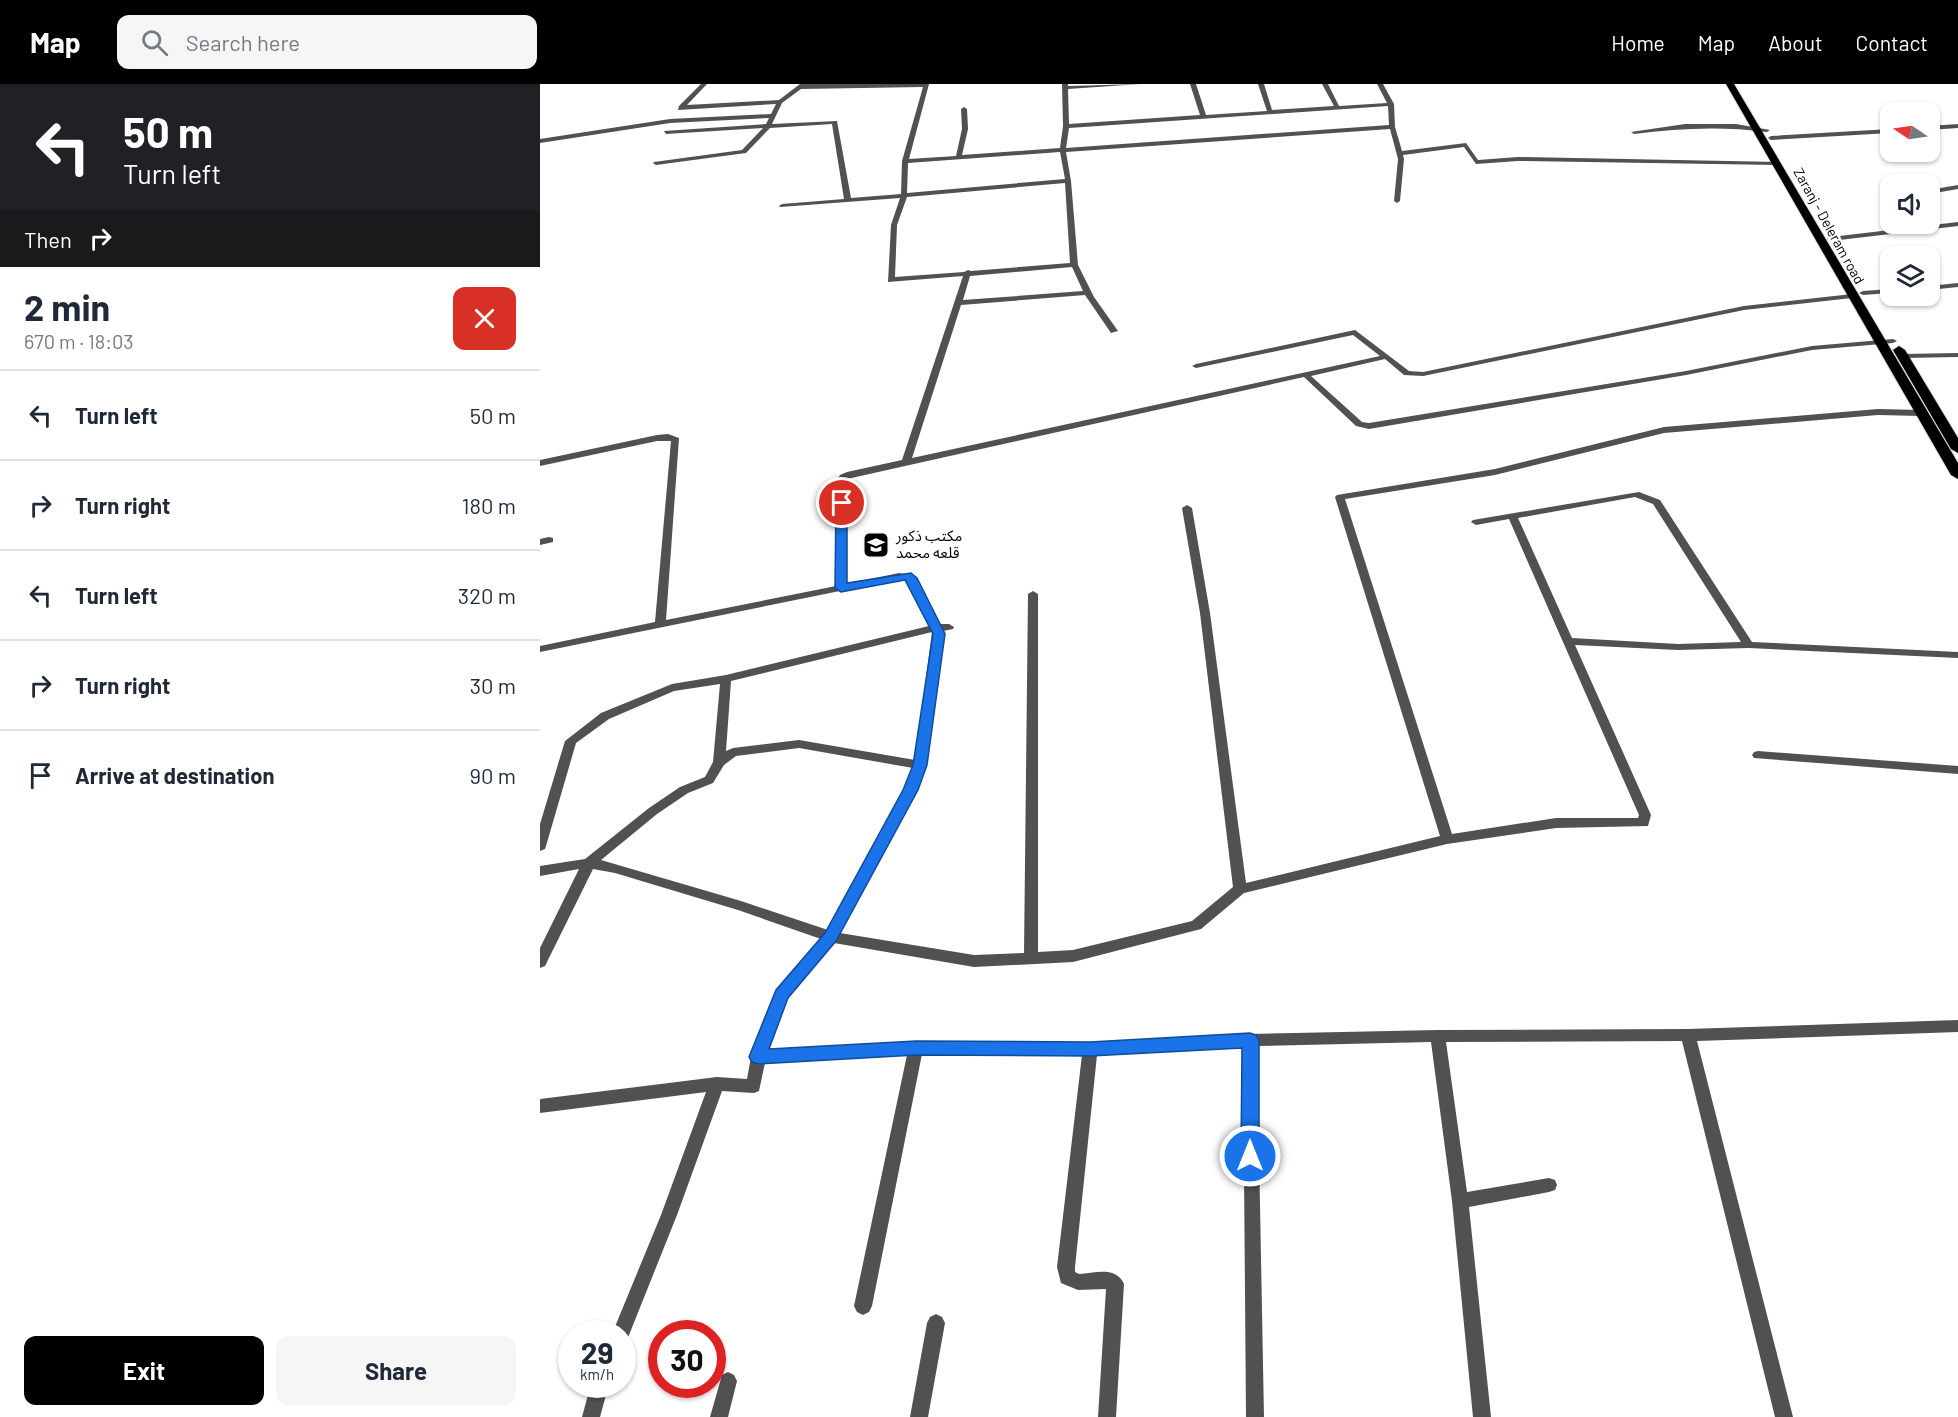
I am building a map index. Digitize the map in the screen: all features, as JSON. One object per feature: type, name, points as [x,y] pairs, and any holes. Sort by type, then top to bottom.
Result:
[{"type":"highway","name":"Zaranj - Deleram road","points":[[1730,84],[1765,132],[1777,163],[1857,295],[1903,356],[1958,449]]},
{"type":"highway","name":"Zaranj - Deleram road","points":[[1738,84],[1831,239],[1880,342],[1958,475]]},
{"type":"street","points":[[704,84],[681,107],[670,121],[665,133],[835,122],[848,200]]},
{"type":"street","points":[[1114,331],[1088,293],[1074,265],[1068,181],[1063,150],[1066,126],[1065,86],[1138,84]]},
{"type":"street","points":[[1193,84],[1203,116]]},
{"type":"street","points":[[1261,84],[1270,112]]},
{"type":"street","points":[[1325,84],[1337,107]]},
{"type":"street","points":[[1380,84],[1391,104],[1392,127],[1400,153],[1397,201]]},
{"type":"street","points":[[656,163],[735,155],[744,152],[768,126],[780,102],[802,86],[926,85],[905,161],[904,196],[894,225],[891,280],[1074,265]]},
{"type":"street","points":[[681,107],[780,102]]},
{"type":"street","points":[[1066,126],[1391,104]]},
{"type":"street","points":[[959,157],[965,129],[964,109]]},
{"type":"street","points":[[540,141],[670,121],[772,116]]},
{"type":"street","points":[[1634,132],[1684,126],[1736,126],[1765,132],[1880,131]]},
{"type":"street","points":[[1940,127],[1958,126]]},
{"type":"street","points":[[905,161],[1392,127]]},
{"type":"street","points":[[1400,153],[1467,145],[1476,162],[1518,159],[1777,163]]},
{"type":"street","points":[[782,206],[1068,181]]},
{"type":"street","points":[[1940,190],[1958,187]]},
{"type":"street","points":[[1831,239],[1958,224]]},
{"type":"street","points":[[907,460],[968,272]]},
{"type":"street","points":[[1940,287],[1958,285]]},
{"type":"street","points":[[1196,366],[1355,332],[1407,373],[1423,374],[1744,308],[1880,292]]},
{"type":"street","points":[[958,303],[1088,293]]},
{"type":"street","points":[[1306,375],[1359,424],[1369,426],[1686,373],[1812,348],[1893,341]]},
{"type":"street","points":[[1903,356],[1958,355]]},
{"type":"street","points":[[841,588],[843,477],[907,460],[1385,357]]},
{"type":"street","points":[[1447,839],[1340,497],[1495,471],[1664,430],[1878,412],[1921,413]]},
{"type":"street","points":[[540,463],[657,438],[668,437],[676,440],[660,624]]},
{"type":"street","points":[[1476,522],[1636,494],[1658,502],[1749,645]]},
{"type":"street","points":[[1187,508],[1205,613],[1240,889]]},
{"type":"street","points":[[540,871],[589,863],[615,868],[741,906],[831,937],[974,961],[1073,956],[1196,925],[1240,889],[1447,839],[1556,823],[1644,823],[1645,814],[1512,515]]},
{"type":"street","points":[[540,649],[907,576],[911,578],[942,627]]},
{"type":"street","points":[[1031,958],[1033,594]]},
{"type":"street","points":[[540,846],[571,741],[605,716],[672,688],[726,679],[942,627]]},
{"type":"street","points":[[540,1106],[717,1084],[754,1086],[758,1057],[781,995],[831,937],[910,790],[920,765],[939,634],[942,627]]},
{"type":"street","points":[[1568,641],[1678,647],[1749,645],[1958,655]]},
{"type":"street","points":[[540,962],[589,863],[653,811],[684,790],[709,780],[719,762],[726,679]]},
{"type":"street","points":[[719,762],[733,752],[799,744],[920,765]]},
{"type":"street","points":[[1758,755],[1958,770]]},
{"type":"street","points":[[758,1057],[916,1048],[1090,1049],[1250,1040],[1438,1036],[1688,1035],[1958,1026]]},
{"type":"street","points":[[1688,1035],[1784,1417]]},
{"type":"street","points":[[1438,1036],[1460,1201],[1482,1417]]},
{"type":"street","points":[[1250,1040],[1255,1417]]},
{"type":"street","points":[[862,1306],[916,1048]]},
{"type":"street","points":[[1090,1049],[1066,1266],[1067,1277],[1078,1281],[1111,1280],[1115,1284],[1107,1417]]},
{"type":"street","points":[[627,1320],[669,1215],[717,1084]]},
{"type":"street","points":[[1460,1201],[1550,1185]]},
{"type":"street","points":[[919,1417],[936,1323]]},
{"type":"street","points":[[719,1417],[728,1381]]},
{"type":"street","points":[[591,1417],[596,1398]]},
{"type":"place","name":"مکتب ذکور قلعه محمد","points":[[876,545]]},
{"type":"route","points":[[842,503],[841,588],[907,576],[911,578],[939,634],[920,765],[910,790],[831,937],[781,995],[758,1057],[916,1048],[1090,1049],[1250,1040],[1250,1156]]}]
